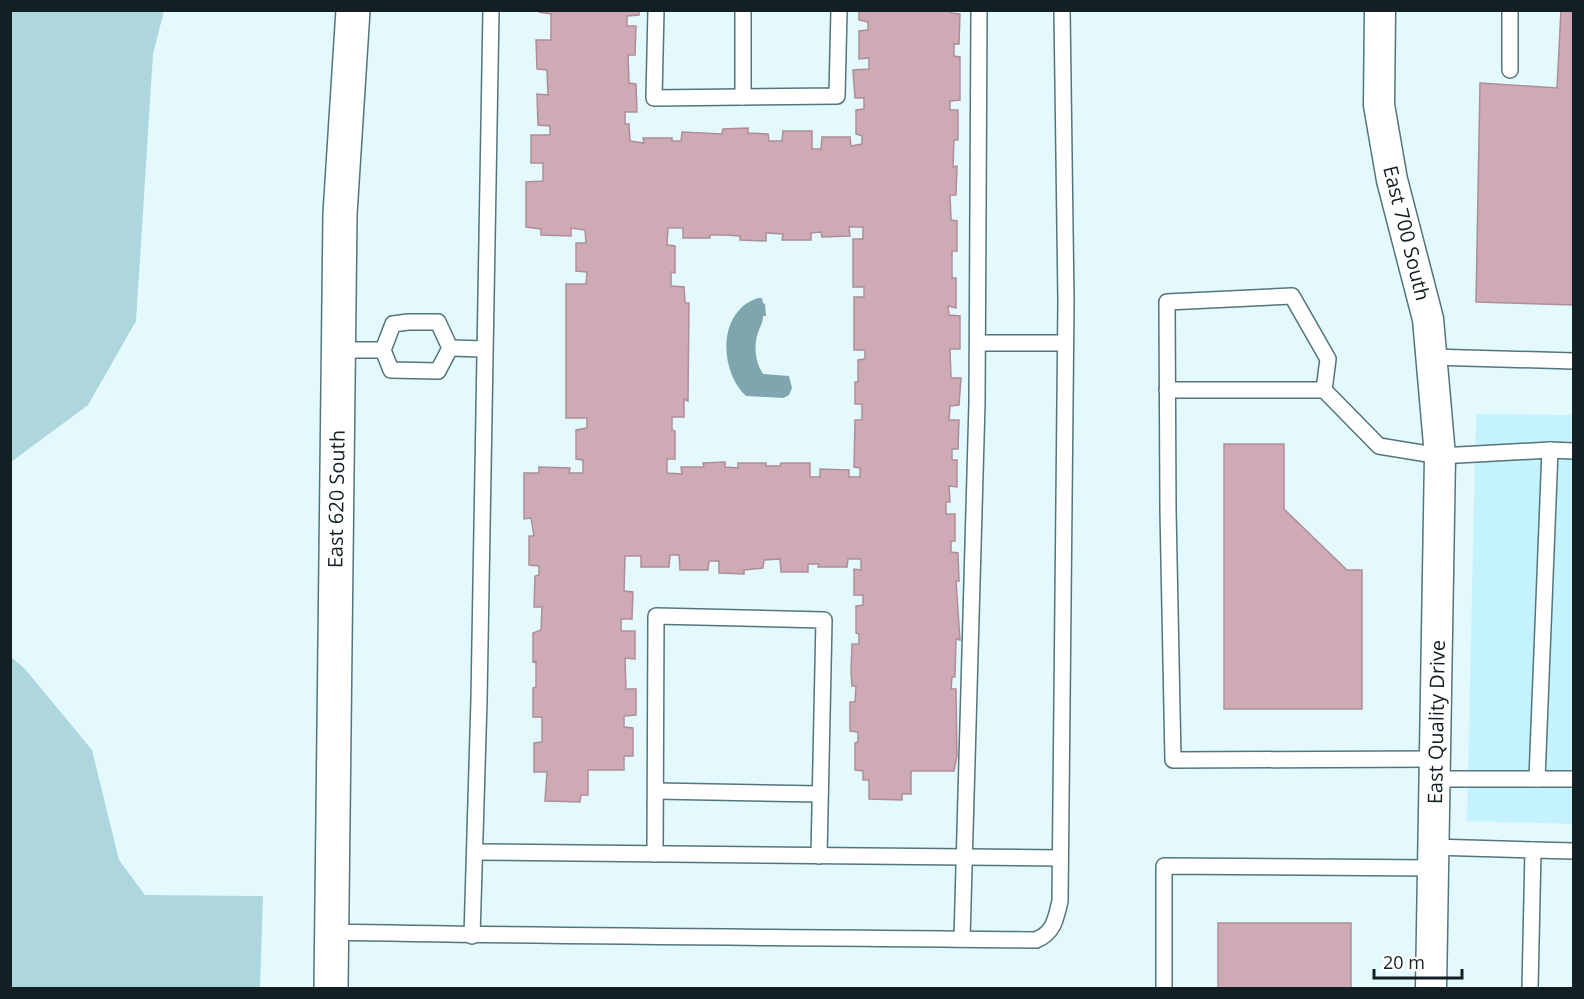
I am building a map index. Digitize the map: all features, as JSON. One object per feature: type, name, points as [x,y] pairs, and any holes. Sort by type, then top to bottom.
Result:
[{"type":"street","name":"East 620 South","points":[[331,988],[340,214],[353,10]]},
{"type":"street","name":"East 700 South","points":[[1380,10],[1379,105],[1392,180],[1428,319],[1440,456]]},
{"type":"street","name":"East Quality Drive","points":[[1431,988],[1440,456]]},
{"type":"lane","points":[[472,936],[491,10]]},
{"type":"lane","points":[[656,10],[654,98],[837,96],[840,10]]},
{"type":"lane","points":[[743,10],[743,97]]},
{"type":"lane","points":[[962,939],[978,344],[979,10]]},
{"type":"lane","points":[[332,932],[472,936],[1036,940],[1046,936],[1055,922],[1060,901],[1065,343],[1062,10]]},
{"type":"lane","points":[[1510,10],[1510,70]]},
{"type":"lane","points":[[1324,390],[1328,359],[1292,296],[1167,302],[1173,760],[1435,769],[1537,779],[1574,779]]},
{"type":"lane","points":[[408,322],[438,322],[450,348],[438,371],[392,370],[383,350],[393,324],[408,322]]},
{"type":"lane","points":[[978,344],[1065,343]]},
{"type":"lane","points":[[450,348],[484,349]]},
{"type":"lane","points":[[338,350],[383,350]]},
{"type":"lane","points":[[1431,357],[1574,361]]},
{"type":"lane","points":[[1167,390],[1324,390],[1379,446],[1440,456],[1550,450],[1574,451]]},
{"type":"lane","points":[[1537,779],[1550,450]]},
{"type":"lane","points":[[655,854],[656,616],[824,620],[819,856]]},
{"type":"lane","points":[[656,791],[820,794]]},
{"type":"lane","points":[[1530,988],[1533,850]]},
{"type":"lane","points":[[1164,988],[1164,866],[1433,857],[1533,850],[1574,851]]},
{"type":"lane","points":[[475,852],[1060,858]]},
{"type":"shaded area","points":[[11,10],[164,11],[153,54],[136,321],[88,405],[11,462]]},
{"type":"shaded area","points":[[762,298],[765,304],[766,316],[763,316],[757,335],[757,358],[763,374],[789,376],[792,388],[789,395],[783,398],[746,396],[737,385],[727,357],[726,342],[735,315],[745,305]]},
{"type":"shaded area","points":[[1476,414],[1573,415],[1573,824],[1467,821]]},
{"type":"shaded area","points":[[10,656],[25,669],[92,750],[119,860],[145,895],[263,896],[260,988],[11,988]]},
{"type":"building","points":[[539,10],[639,10],[639,15],[627,16],[627,26],[636,26],[635,55],[628,55],[629,83],[636,84],[637,112],[625,112],[625,124],[629,124],[630,141],[644,143],[643,138],[672,138],[672,141],[681,141],[682,132],[722,134],[723,129],[748,128],[748,133],[768,134],[769,141],[782,141],[783,131],[812,131],[812,149],[821,149],[822,137],[850,137],[851,146],[862,144],[862,136],[856,134],[856,110],[864,109],[864,98],[855,98],[853,70],[869,69],[869,58],[859,59],[859,31],[868,30],[868,22],[859,20],[859,10],[951,10],[951,13],[960,14],[959,44],[954,44],[954,56],[960,57],[960,100],[950,101],[950,110],[958,110],[958,140],[954,140],[953,167],[957,166],[956,195],[950,195],[951,220],[957,221],[957,251],[952,251],[952,278],[956,278],[956,308],[948,306],[949,315],[960,316],[960,349],[950,349],[951,378],[961,378],[959,405],[950,406],[949,420],[959,420],[958,449],[952,449],[952,460],[957,460],[957,487],[949,486],[950,502],[946,502],[946,514],[955,514],[955,541],[951,541],[951,552],[958,553],[959,581],[956,581],[960,640],[956,639],[955,677],[952,677],[951,689],[956,689],[957,756],[954,771],[911,771],[911,794],[902,794],[902,800],[869,799],[869,780],[863,780],[863,771],[855,770],[855,743],[858,742],[858,732],[850,731],[850,702],[855,702],[856,686],[852,686],[852,644],[859,644],[859,634],[856,633],[856,606],[863,605],[863,595],[854,595],[854,569],[861,570],[861,559],[848,559],[847,567],[818,567],[819,564],[808,564],[808,572],[781,572],[780,559],[764,560],[763,568],[744,570],[744,574],[719,573],[719,561],[709,561],[708,570],[680,570],[679,555],[670,555],[669,567],[641,567],[641,556],[625,556],[624,591],[633,592],[632,619],[621,619],[621,631],[635,631],[635,659],[625,658],[626,689],[636,689],[636,715],[624,716],[624,727],[633,728],[633,756],[624,756],[624,770],[588,770],[588,795],[581,795],[580,802],[545,801],[547,772],[534,772],[534,743],[542,742],[542,717],[533,717],[536,661],[533,662],[533,633],[541,630],[542,607],[534,607],[535,576],[539,575],[539,566],[529,565],[529,536],[534,536],[531,518],[524,519],[524,473],[539,473],[539,467],[570,468],[569,473],[583,473],[583,460],[576,459],[576,430],[587,428],[587,418],[566,418],[566,284],[586,284],[587,272],[576,271],[576,243],[586,243],[585,230],[571,228],[571,236],[541,235],[541,229],[526,227],[526,182],[543,181],[543,163],[531,163],[531,135],[550,135],[550,126],[538,125],[537,94],[548,95],[547,70],[537,69],[536,40],[551,40],[551,14],[539,12]],"holes":[[[849,227],[863,227],[863,239],[853,239],[853,287],[864,287],[864,297],[854,297],[854,350],[865,350],[865,359],[858,360],[858,382],[855,382],[855,404],[862,404],[862,420],[855,420],[854,467],[860,468],[860,477],[849,477],[849,470],[820,469],[820,477],[810,477],[810,463],[781,463],[780,466],[766,466],[766,463],[738,463],[738,468],[725,467],[725,462],[703,463],[704,467],[681,467],[682,474],[667,473],[667,459],[675,459],[675,431],[672,430],[672,417],[684,417],[684,399],[688,401],[689,303],[685,303],[684,287],[671,286],[671,272],[675,273],[675,246],[667,245],[668,228],[683,228],[683,238],[710,238],[710,235],[725,235],[740,236],[740,240],[766,241],[766,233],[783,234],[782,240],[811,240],[811,233],[821,232],[822,237],[850,236]]]},
{"type":"building","points":[[1561,10],[1574,10],[1574,305],[1476,302],[1480,83],[1557,88]]},
{"type":"building","points":[[1224,444],[1284,444],[1284,509],[1347,570],[1362,570],[1362,709],[1224,709]]},
{"type":"building","points":[[1218,923],[1351,923],[1351,988],[1218,988]]}]
